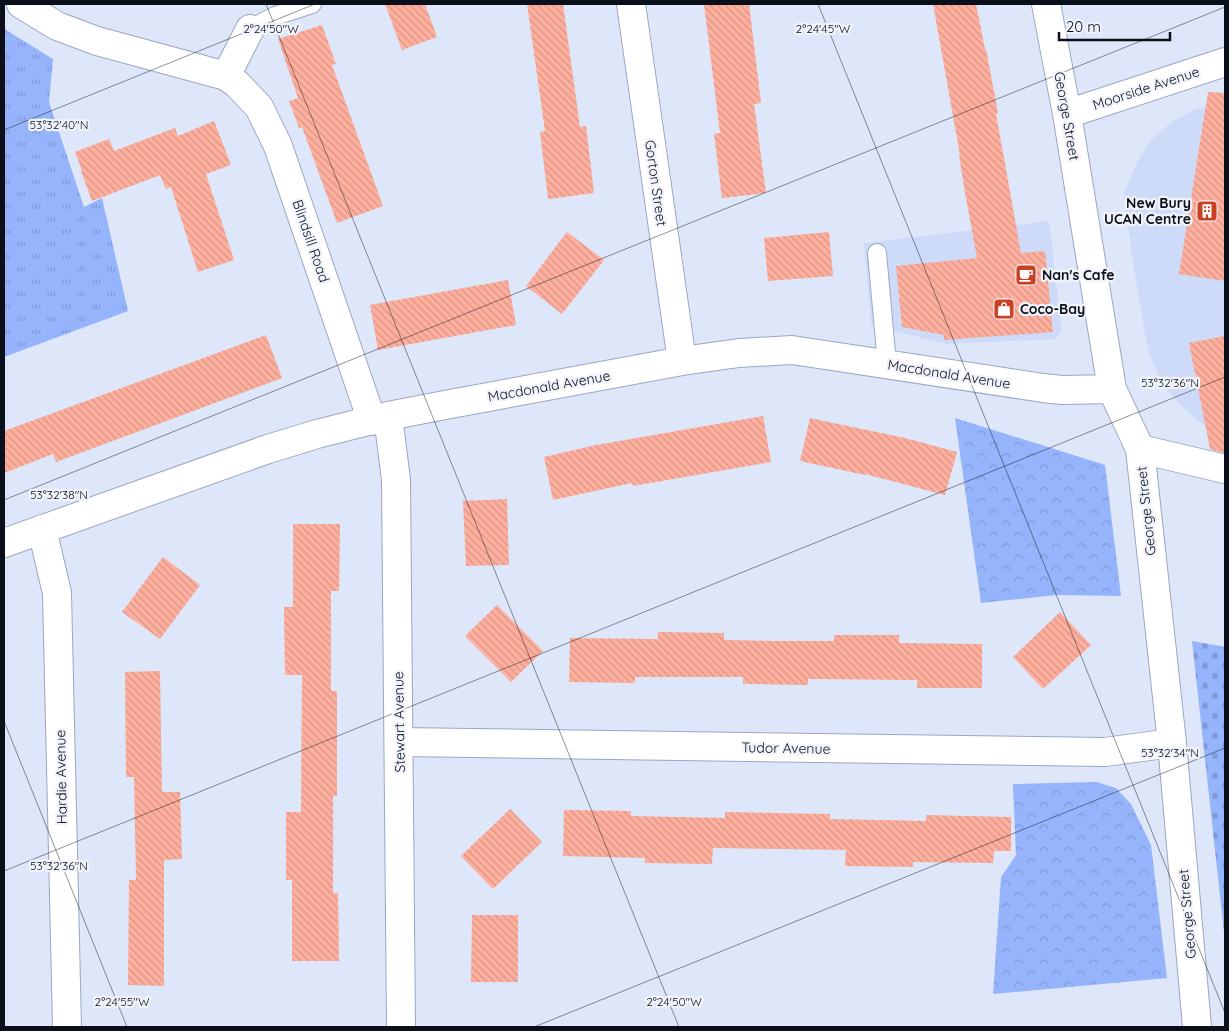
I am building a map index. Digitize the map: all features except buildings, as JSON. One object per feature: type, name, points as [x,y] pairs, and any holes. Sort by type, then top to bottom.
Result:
[{"type":"street","name":"Blindsill Road","points":[[22,4],[57,26],[97,41],[226,76],[237,84],[259,107],[278,146],[380,419]]},
{"type":"street","name":"Gorton Street","points":[[631,4],[682,362]]},
{"type":"street","name":"George Street","points":[[1046,4],[1067,114],[1112,389],[1140,449],[1172,743],[1197,1027]]},
{"type":"street","points":[[226,76],[250,29]]},
{"type":"street","name":"Moorside Avenue","points":[[1067,114],[1225,62]]},
{"type":"street","name":"Macdonald Avenue","points":[[4,543],[268,449],[317,434],[380,419],[739,352],[792,350],[1043,388],[1062,390],[1112,389]]},
{"type":"street","name":"Stewart Avenue","points":[[380,419],[396,480],[401,1027]]},
{"type":"street","points":[[1140,449],[1225,469]]},
{"type":"street","name":"Hardie Avenue","points":[[42,529],[57,593],[66,1027]]},
{"type":"street","name":"Tudor Avenue","points":[[399,742],[1105,752],[1172,743]]},
{"type":"lane","points":[[250,29],[276,16],[312,4]]},
{"type":"lane","points":[[877,253],[887,364]]},
{"type":"shaded area","points":[[1225,103],[1225,431],[1205,426],[1184,409],[1162,384],[1148,350],[1133,264],[1124,193],[1136,164],[1152,139],[1172,122],[1194,110]]},
{"type":"shaded area","points":[[1049,221],[1062,331],[1055,339],[946,344],[871,325],[864,243]]},
{"type":"green space","points":[[4,27],[53,59],[49,102],[84,207],[102,198],[128,311],[4,357]]},
{"type":"green space","points":[[955,418],[1105,465],[1121,596],[1057,595],[981,603]]},
{"type":"green space","points":[[1192,641],[1225,647],[1225,941]]},
{"type":"green space","points":[[1096,782],[1116,788],[1131,804],[1151,845],[1167,978],[993,994],[1001,877],[1016,855],[1013,784]]},
{"type":"place","name":"New Bury UCAN Centre","points":[[1207,211]]},
{"type":"place","name":"Nan's Cafe","points":[[1026,275]]},
{"type":"place","name":"Coco-Bay","points":[[1004,309]]}]
